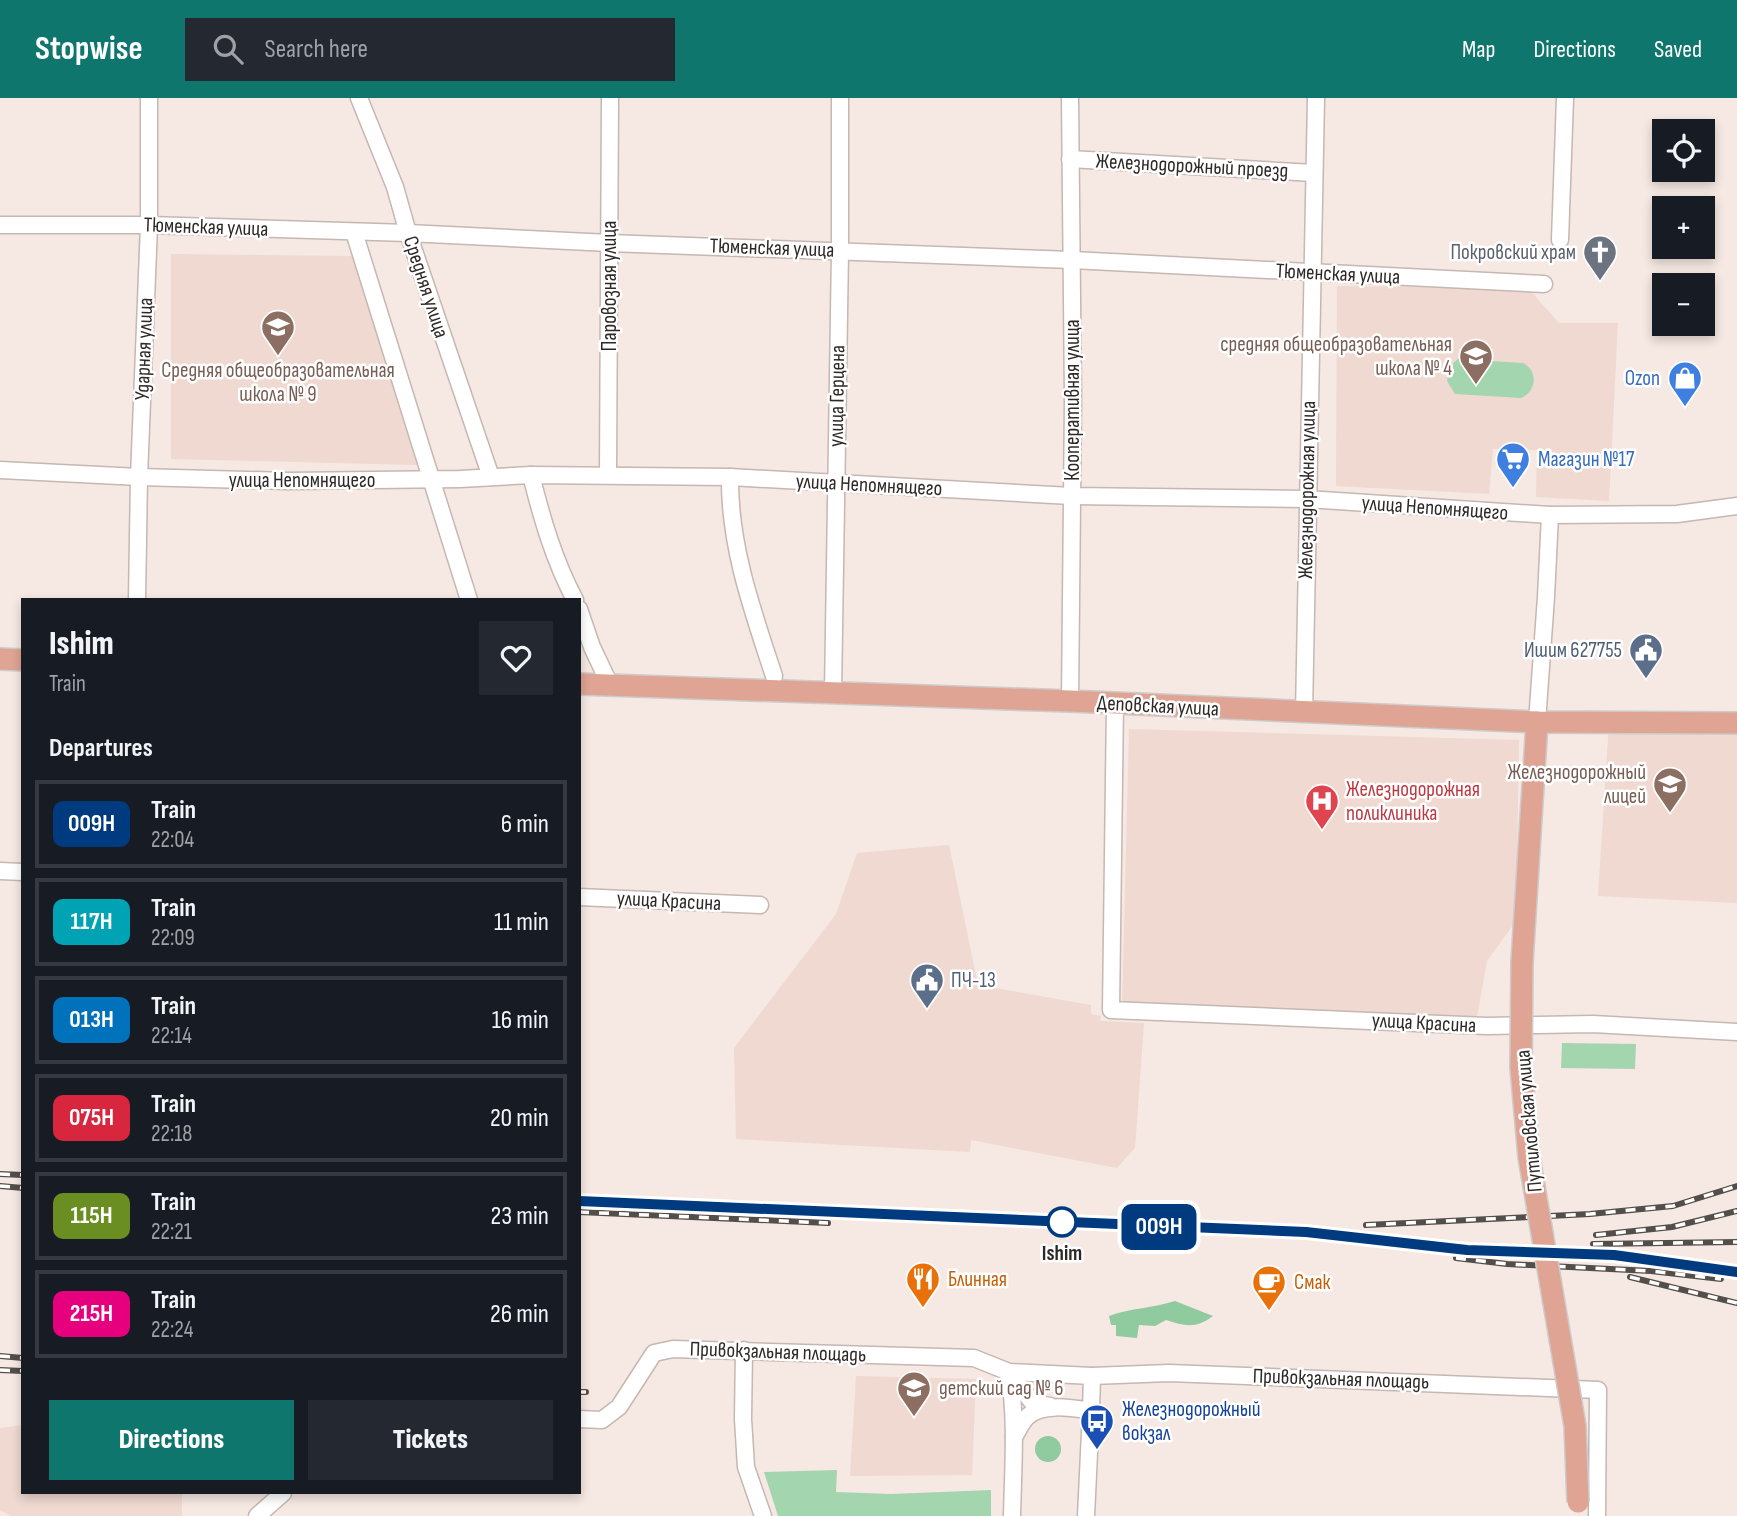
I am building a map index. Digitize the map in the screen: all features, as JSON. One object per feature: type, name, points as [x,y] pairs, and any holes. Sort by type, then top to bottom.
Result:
[{"type":"main road","points":[[0,659],[21,660]]},
{"type":"main road","name":"Деповская улица","points":[[581,684],[1070,701],[1536,722],[1737,723]]},
{"type":"main road","name":"Путиловская улица","points":[[1536,722],[1522,962],[1521,1068],[1528,1157],[1575,1426],[1578,1509]]},
{"type":"street","name":"Ударная улица","points":[[137,598],[149,225],[149,98]]},
{"type":"street","name":"Средняя улица","points":[[359,98],[395,187],[408,233],[491,477]]},
{"type":"street","name":"Паровозная улица","points":[[608,475],[610,98]]},
{"type":"street","name":"улица Герцена","points":[[833,693],[840,98]]},
{"type":"street","name":"Кооперативная улица","points":[[1070,98],[1073,260],[1070,701]]},
{"type":"street","name":"Железнодорожная улица","points":[[1304,713],[1316,98]]},
{"type":"street","points":[[1560,240],[1565,98]]},
{"type":"street","name":"Железнодорожный проезд","points":[[1070,159],[1313,173]]},
{"type":"street","name":"Тюменская улица","points":[[0,225],[149,225],[408,233],[1073,260],[1544,284]]},
{"type":"street","points":[[354,232],[468,598]]},
{"type":"street","name":"улица Непомнящего","points":[[0,470],[287,481],[431,480],[531,475],[730,477],[1071,496],[1307,499],[1550,515],[1677,514],[1737,506]]},
{"type":"street","points":[[531,475],[545,532],[574,598]]},
{"type":"street","points":[[730,477],[730,505],[746,589],[774,676]]},
{"type":"street","points":[[1536,722],[1550,515]]},
{"type":"street","points":[[581,614],[610,685]]},
{"type":"street","name":"улица Красина","points":[[1115,703],[1111,1010],[1491,1026],[1593,1024],[1737,1032]]},
{"type":"street","points":[[0,871],[21,872]]},
{"type":"street","name":"улица Красина","points":[[581,897],[760,905]]},
{"type":"street","name":"Привокзальная площадь","points":[[581,1419],[602,1419],[620,1407],[654,1353],[673,1349],[974,1358],[1009,1372],[1092,1376],[1169,1373],[1598,1390],[1597,1516]]},
{"type":"street","points":[[744,1350],[743,1419],[746,1467],[762,1516]]},
{"type":"street","points":[[1009,1372],[1033,1403],[1091,1411]]},
{"type":"street","points":[[1009,1372],[1014,1437],[1012,1516]]},
{"type":"street","points":[[1086,1516],[1092,1376]]},
{"type":"street","points":[[1014,1437],[1026,1417],[1057,1408]]},
{"type":"street","points":[[257,1516],[282,1494]]},
{"type":"shaded area","name":"Средняя общеобразовательная школа № 9","points":[[171,254],[353,256],[417,465],[171,459]]},
{"type":"shaded area","name":"средняя общеобразовательная школа № 4","points":[[1337,286],[1528,288],[1559,323],[1618,323],[1609,501],[1536,497],[1537,450],[1493,449],[1489,494],[1336,486]]},
{"type":"shaded area","name":"Железнодорожный лицей","points":[[1609,724],[1737,732],[1737,903],[1598,896]]},
{"type":"shaded area","name":"Железнодорожная поликлиника","points":[[1129,729],[1519,740],[1516,921],[1487,961],[1476,1023],[1122,1011]]},
{"type":"shaded area","name":"ПЧ-13","points":[[949,845],[978,985],[1091,1005],[1091,1014],[1101,1016],[1100,1021],[1144,1023],[1135,1148],[1117,1168],[971,1140],[970,1152],[736,1139],[734,1048],[836,914],[857,853]]},
{"type":"shaded area","name":"детский сад № 6","points":[[856,1376],[976,1379],[972,1475],[850,1476]]},
{"type":"shaded area","points":[[21,1425],[21,1494],[182,1494],[182,1516],[11,1516],[0,1510],[0,1428]]},
{"type":"green space","points":[[1458,359],[1523,363],[1532,371],[1534,381],[1530,391],[1521,398],[1455,394],[1447,381],[1450,366]]},
{"type":"green space","points":[[1562,1043],[1636,1044],[1635,1069],[1561,1068]]},
{"type":"green space","points":[[1175,1301],[1213,1316],[1196,1325],[1166,1320],[1155,1326],[1139,1325],[1137,1338],[1116,1336],[1116,1325],[1111,1325],[1109,1316]]},
{"type":"green space","points":[[1048,1436],[1057,1440],[1061,1449],[1057,1458],[1048,1462],[1039,1458],[1035,1449],[1039,1440]]},
{"type":"green space","points":[[837,1470],[836,1492],[891,1494],[991,1490],[991,1516],[778,1516],[764,1472]]},
{"type":"railway","points":[[0,1174],[21,1175]]},
{"type":"railway","points":[[0,1186],[21,1188]]},
{"type":"railway","points":[[1366,1225],[1590,1214],[1673,1206],[1737,1186]]},
{"type":"railway","points":[[581,1201],[1306,1232],[1467,1250],[1614,1255],[1737,1272]]},
{"type":"railway","points":[[1596,1235],[1672,1227],[1737,1211]]},
{"type":"railway","points":[[581,1212],[828,1223]]},
{"type":"railway","points":[[1593,1244],[1737,1242]]},
{"type":"railway","points":[[1456,1258],[1507,1264],[1651,1271],[1721,1279]]},
{"type":"railway","points":[[1630,1277],[1737,1303]]},
{"type":"railway","points":[[0,1356],[21,1358]]},
{"type":"railway","points":[[0,1370],[21,1371]]},
{"type":"railway","points":[[581,1392],[586,1392]]},
{"type":"train","name":"009Н","points":[[581,1201],[1306,1232],[1467,1250],[1614,1255],[1737,1272]]},
{"type":"place","name":"Покровский храм","points":[[1600,282]]},
{"type":"place","name":"Средняя общеобразовательная школа № 9","points":[[278,357]]},
{"type":"place","name":"средняя общеобразовательная школа № 4","points":[[1476,386]]},
{"type":"place","name":"Ozon","points":[[1685,408]]},
{"type":"place","name":"Магазин №17","points":[[1513,489]]},
{"type":"place","name":"Ишим 627755","points":[[1646,680]]},
{"type":"place","name":"Железнодорожный лицей","points":[[1670,814]]},
{"type":"place","name":"Железнодорожная поликлиника","points":[[1322,831]]},
{"type":"place","name":"ПЧ-13","points":[[927,1010]]},
{"type":"place","name":"Ishim","points":[[1062,1222]]},
{"type":"place","name":"Блинная","points":[[923,1309]]},
{"type":"place","name":"Смак","points":[[1269,1312]]},
{"type":"place","name":"детский сад № 6","points":[[914,1418]]},
{"type":"place","name":"Железнодорожный вокзал","points":[[1097,1451]]}]
